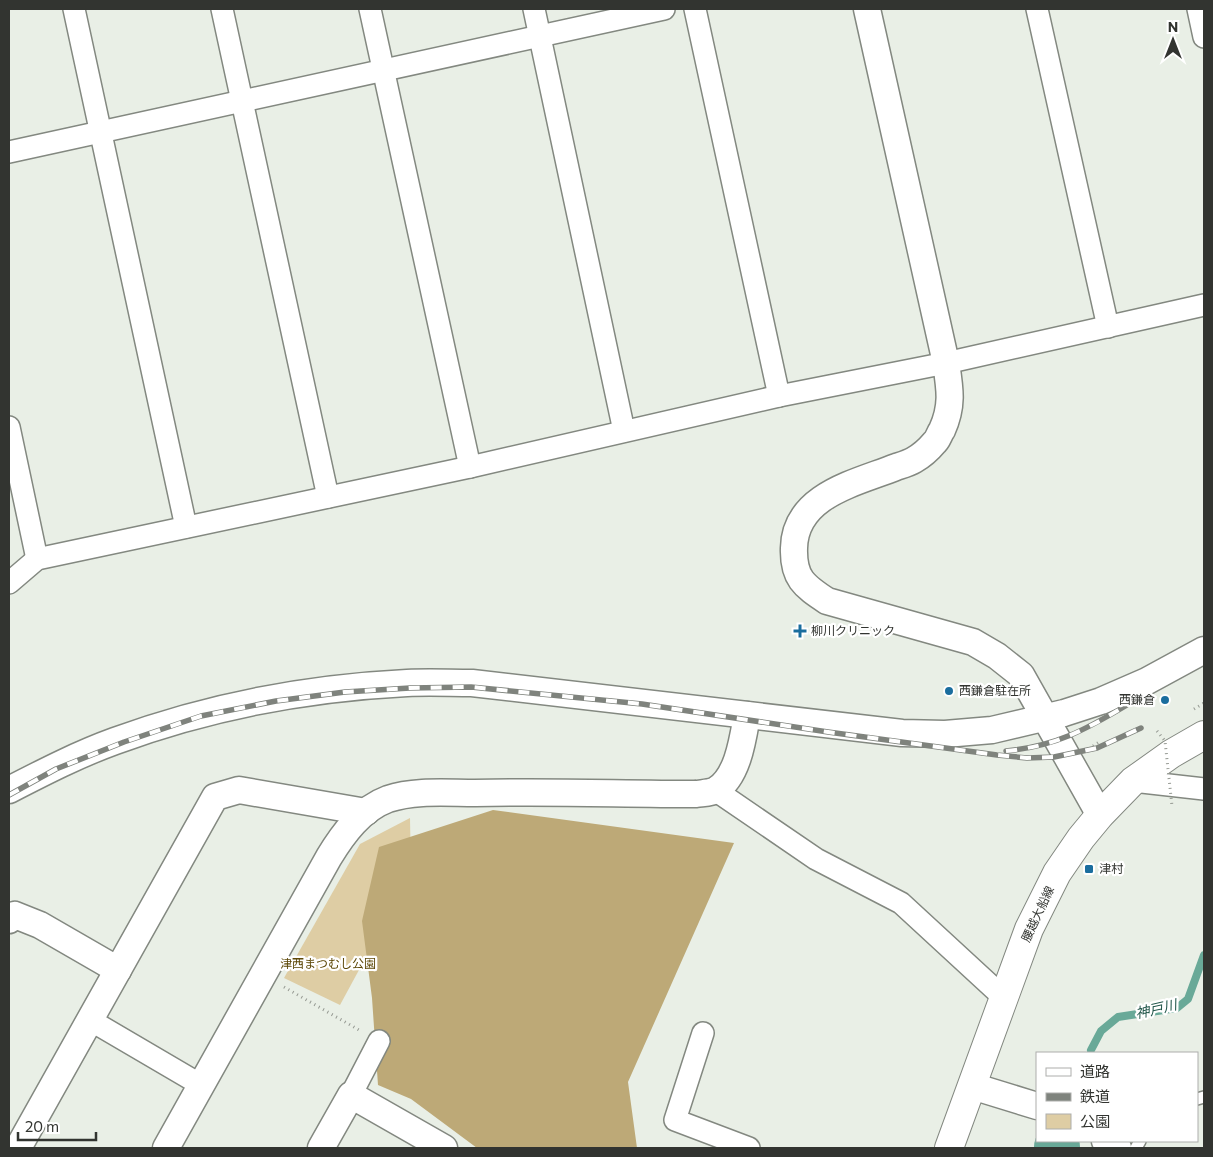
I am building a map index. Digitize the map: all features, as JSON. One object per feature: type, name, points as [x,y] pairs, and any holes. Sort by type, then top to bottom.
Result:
[{"type":"main road","name":"腰越大船線","points":[[949,1148],[1029,929],[1058,873],[1081,838],[1100,815],[1133,782],[1171,754],[1204,735]]},
{"type":"street","points":[[74,9],[186,527]]},
{"type":"street","points":[[222,9],[328,497]]},
{"type":"street","points":[[370,9],[470,467]]},
{"type":"street","points":[[534,9],[624,431]]},
{"type":"street","points":[[9,152],[664,9]]},
{"type":"street","points":[[695,9],[779,396]]},
{"type":"street","points":[[867,9],[946,364],[950,390],[948,416],[936,442],[914,460],[831,493],[815,502],[800,519],[794,538],[793,558],[797,573],[806,588],[827,601],[973,642],[998,656],[1021,675],[1100,815]]},
{"type":"street","points":[[1037,9],[1108,327]]},
{"type":"street","points":[[1198,9],[1204,37]]},
{"type":"street","points":[[9,583],[37,559],[470,467],[779,396],[946,364],[1204,305]]},
{"type":"street","points":[[9,427],[37,559]]},
{"type":"street","points":[[9,790],[63,763],[114,741],[199,714],[258,700],[344,687],[409,683],[472,683],[902,733],[937,734],[992,730],[1101,701],[1147,680],[1204,650]]},
{"type":"street","points":[[166,1148],[329,857],[344,833],[366,812],[386,800],[408,794],[532,792],[696,794],[715,790],[730,776],[740,749],[748,715]]},
{"type":"street","points":[[1133,782],[1204,789]]},
{"type":"street","points":[[18,1148],[215,797],[239,790],[366,812]]},
{"type":"street","points":[[715,790],[816,859],[901,903],[1004,997]]},
{"type":"street","points":[[9,920],[15,915],[40,925],[118,970]]},
{"type":"street","points":[[90,1020],[202,1085]]},
{"type":"street","points":[[703,1034],[675,1120],[749,1148]]},
{"type":"street","points":[[321,1148],[379,1041]]},
{"type":"street","points":[[972,1086],[1036,1106]]},
{"type":"street","points":[[351,1095],[444,1148]]},
{"type":"street","points":[[1107,1142],[1118,1148]]},
{"type":"path","points":[[1155,725],[1165,741],[1172,806]]},
{"type":"path","points":[[1093,746],[1099,742]]},
{"type":"path","points":[[262,975],[379,1041]]},
{"type":"green space","name":"津西まつむし公園","points":[[410,818],[411,874],[340,1005],[284,978],[360,844]]},
{"type":"shaded area","points":[[493,810],[734,843],[628,1082],[637,1148],[477,1148],[411,1099],[378,1085],[372,998],[362,921],[379,847]]},
{"type":"waterway","name":"神戸川","points":[[1091,1050],[1101,1031],[1118,1017],[1177,1008],[1188,999],[1204,955]]},
{"type":"railway","points":[[9,795],[56,769],[124,742],[201,716],[276,701],[345,692],[410,688],[471,687],[642,704],[828,732],[1027,758],[1054,757],[1097,748],[1141,728]]},
{"type":"railway","points":[[1006,751],[1024,749],[1070,736],[1127,705]]},
{"type":"place","name":"柳川クリニック","points":[[800,631]]},
{"type":"place","name":"西鎌倉駐在所","points":[[949,691]]},
{"type":"place","name":"西鎌倉","points":[[1165,700]]},
{"type":"place","name":"津村","points":[[1089,869]]}]
